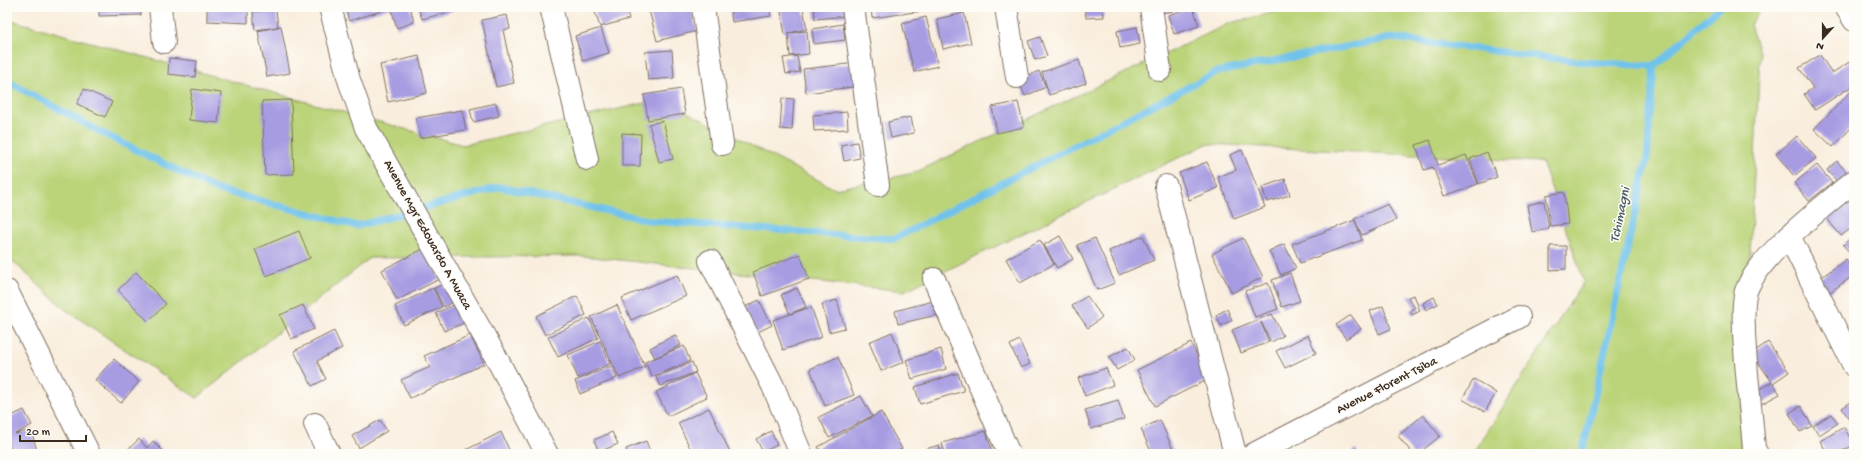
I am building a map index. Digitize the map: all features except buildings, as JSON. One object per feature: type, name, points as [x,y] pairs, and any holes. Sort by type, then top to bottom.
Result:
[{"type":"street","points":[[160,7],[164,42]]},
{"type":"street","name":"Avenue Mgr Edouardo A Muaca","points":[[330,7],[349,80],[366,128],[496,357],[547,454]]},
{"type":"street","points":[[551,7],[587,159]]},
{"type":"street","points":[[702,7],[722,144]]},
{"type":"street","points":[[853,7],[878,185]]},
{"type":"street","points":[[1006,7],[1017,77]]},
{"type":"street","points":[[1151,7],[1160,70]]},
{"type":"street","points":[[1846,7],[1854,20]]},
{"type":"street","points":[[1752,452],[1743,312],[1746,292],[1756,273],[1789,236],[1854,181]]},
{"type":"street","points":[[1166,186],[1235,454]]},
{"type":"street","points":[[1789,236],[1854,366]]},
{"type":"street","points":[[710,261],[773,386],[800,454]]},
{"type":"street","points":[[934,278],[1009,454]]},
{"type":"street","points":[[7,291],[89,454]]},
{"type":"street","name":"Avenue Florent Tsiba","points":[[1254,454],[1520,317]]},
{"type":"street","points":[[315,424],[329,454]]},
{"type":"green space","points":[[1297,7],[1763,7],[1750,25],[1760,55],[1740,454],[1473,454],[1584,281],[1542,162],[1207,144],[904,291],[583,256],[370,258],[197,398],[66,310],[7,256],[7,19],[463,145],[662,99],[835,189],[914,173],[1230,23]]},
{"type":"waterway","name":"Tchimagni","points":[[1582,454],[1647,159],[1654,66],[1720,7]]},
{"type":"waterway","points":[[7,81],[104,134],[215,189],[357,226],[500,187],[652,221],[894,239],[1217,72],[1391,38],[1584,62],[1654,66]]}]
